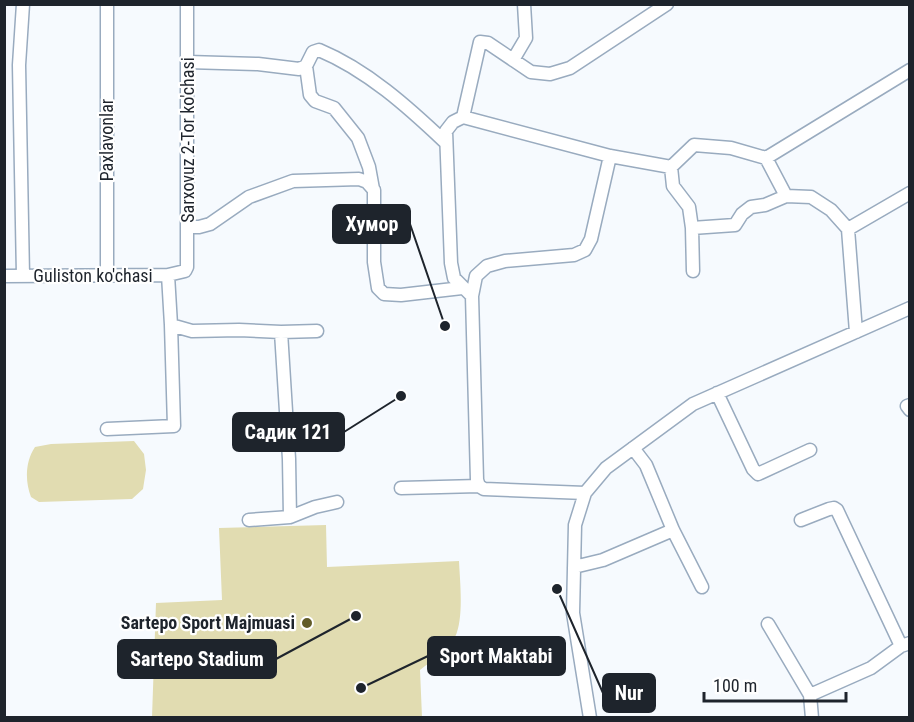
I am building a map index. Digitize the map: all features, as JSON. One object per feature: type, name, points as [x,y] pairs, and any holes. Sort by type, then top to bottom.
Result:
[{"type":"street","points":[[23,4],[19,65],[23,276]]},
{"type":"street","name":"Paxlavonlar","points":[[107,4],[107,276]]},
{"type":"street","name":"Sarxovuz 2-Tor ko'chasi","points":[[182,273],[187,267],[188,227],[187,4]]},
{"type":"street","points":[[513,60],[526,38],[524,4]]},
{"type":"street","points":[[463,117],[480,42],[488,43],[531,72],[550,74],[570,68],[667,4]]},
{"type":"street","points":[[445,142],[394,96],[366,75],[319,50],[313,52],[306,66],[310,95],[315,101],[334,108],[358,138],[369,167],[374,190],[374,262],[378,288],[384,294],[401,295],[462,288]]},
{"type":"street","points":[[188,62],[258,64],[299,69],[306,66]]},
{"type":"street","points":[[766,158],[909,70]]},
{"type":"street","points":[[472,296],[454,278],[451,263],[445,142],[446,131],[453,122],[463,117],[610,156],[671,167]]},
{"type":"street","points":[[671,167],[694,146],[731,148],[766,158],[786,196]]},
{"type":"street","points":[[479,486],[472,296],[476,276],[487,266],[505,261],[574,255],[585,250],[591,238],[610,156]]},
{"type":"street","points":[[671,167],[674,186],[689,207],[693,271]]},
{"type":"street","points":[[188,227],[210,224],[249,197],[293,181],[359,179],[367,182],[374,190]]},
{"type":"street","points":[[848,229],[909,193]]},
{"type":"street","points":[[692,228],[735,225],[742,214],[751,207],[765,205],[786,196],[811,197],[831,210],[848,229],[856,332]]},
{"type":"street","name":"Guliston ko'chasi","points":[[4,276],[182,273]]},
{"type":"street","points":[[107,429],[174,426],[168,275]]},
{"type":"street","points":[[590,717],[573,613],[575,525],[585,493],[606,468],[693,404],[909,308]]},
{"type":"street","points":[[171,325],[192,331],[317,331]]},
{"type":"street","points":[[280,332],[289,459],[290,517]]},
{"type":"street","points":[[717,393],[753,469],[758,474],[810,450]]},
{"type":"street","points":[[909,405],[907,406],[909,410]]},
{"type":"street","points":[[633,448],[646,465],[673,530],[702,587]]},
{"type":"street","points":[[401,488],[479,486],[484,489],[585,493]]},
{"type":"street","points":[[249,520],[290,517],[315,507],[337,502]]},
{"type":"street","points":[[801,520],[829,508],[837,510],[849,540],[857,549],[905,644],[871,668],[810,695]]},
{"type":"street","points":[[574,567],[603,560],[673,530]]},
{"type":"street","points":[[768,624],[810,695],[812,717]]},
{"type":"shaded area","points":[[134,441],[144,454],[146,470],[143,489],[132,499],[39,502],[31,497],[27,472],[29,459],[35,447],[51,444]]},
{"type":"shaded area","name":"Sartepo Sport Majmuasi","points":[[326,525],[327,567],[459,561],[461,600],[458,629],[449,646],[420,670],[422,717],[152,717],[156,603],[222,600],[219,528]]},
{"type":"place","name":"Хумор","points":[[445,326]]},
{"type":"place","name":"Садик 121","points":[[401,396]]},
{"type":"place","name":"Nur","points":[[557,589]]},
{"type":"place","name":"Sartepo Stadium","points":[[356,616]]},
{"type":"place","name":"Sartepo Sport Majmuasi","points":[[307,623]]},
{"type":"place","name":"Sport Maktabi","points":[[361,688]]}]
